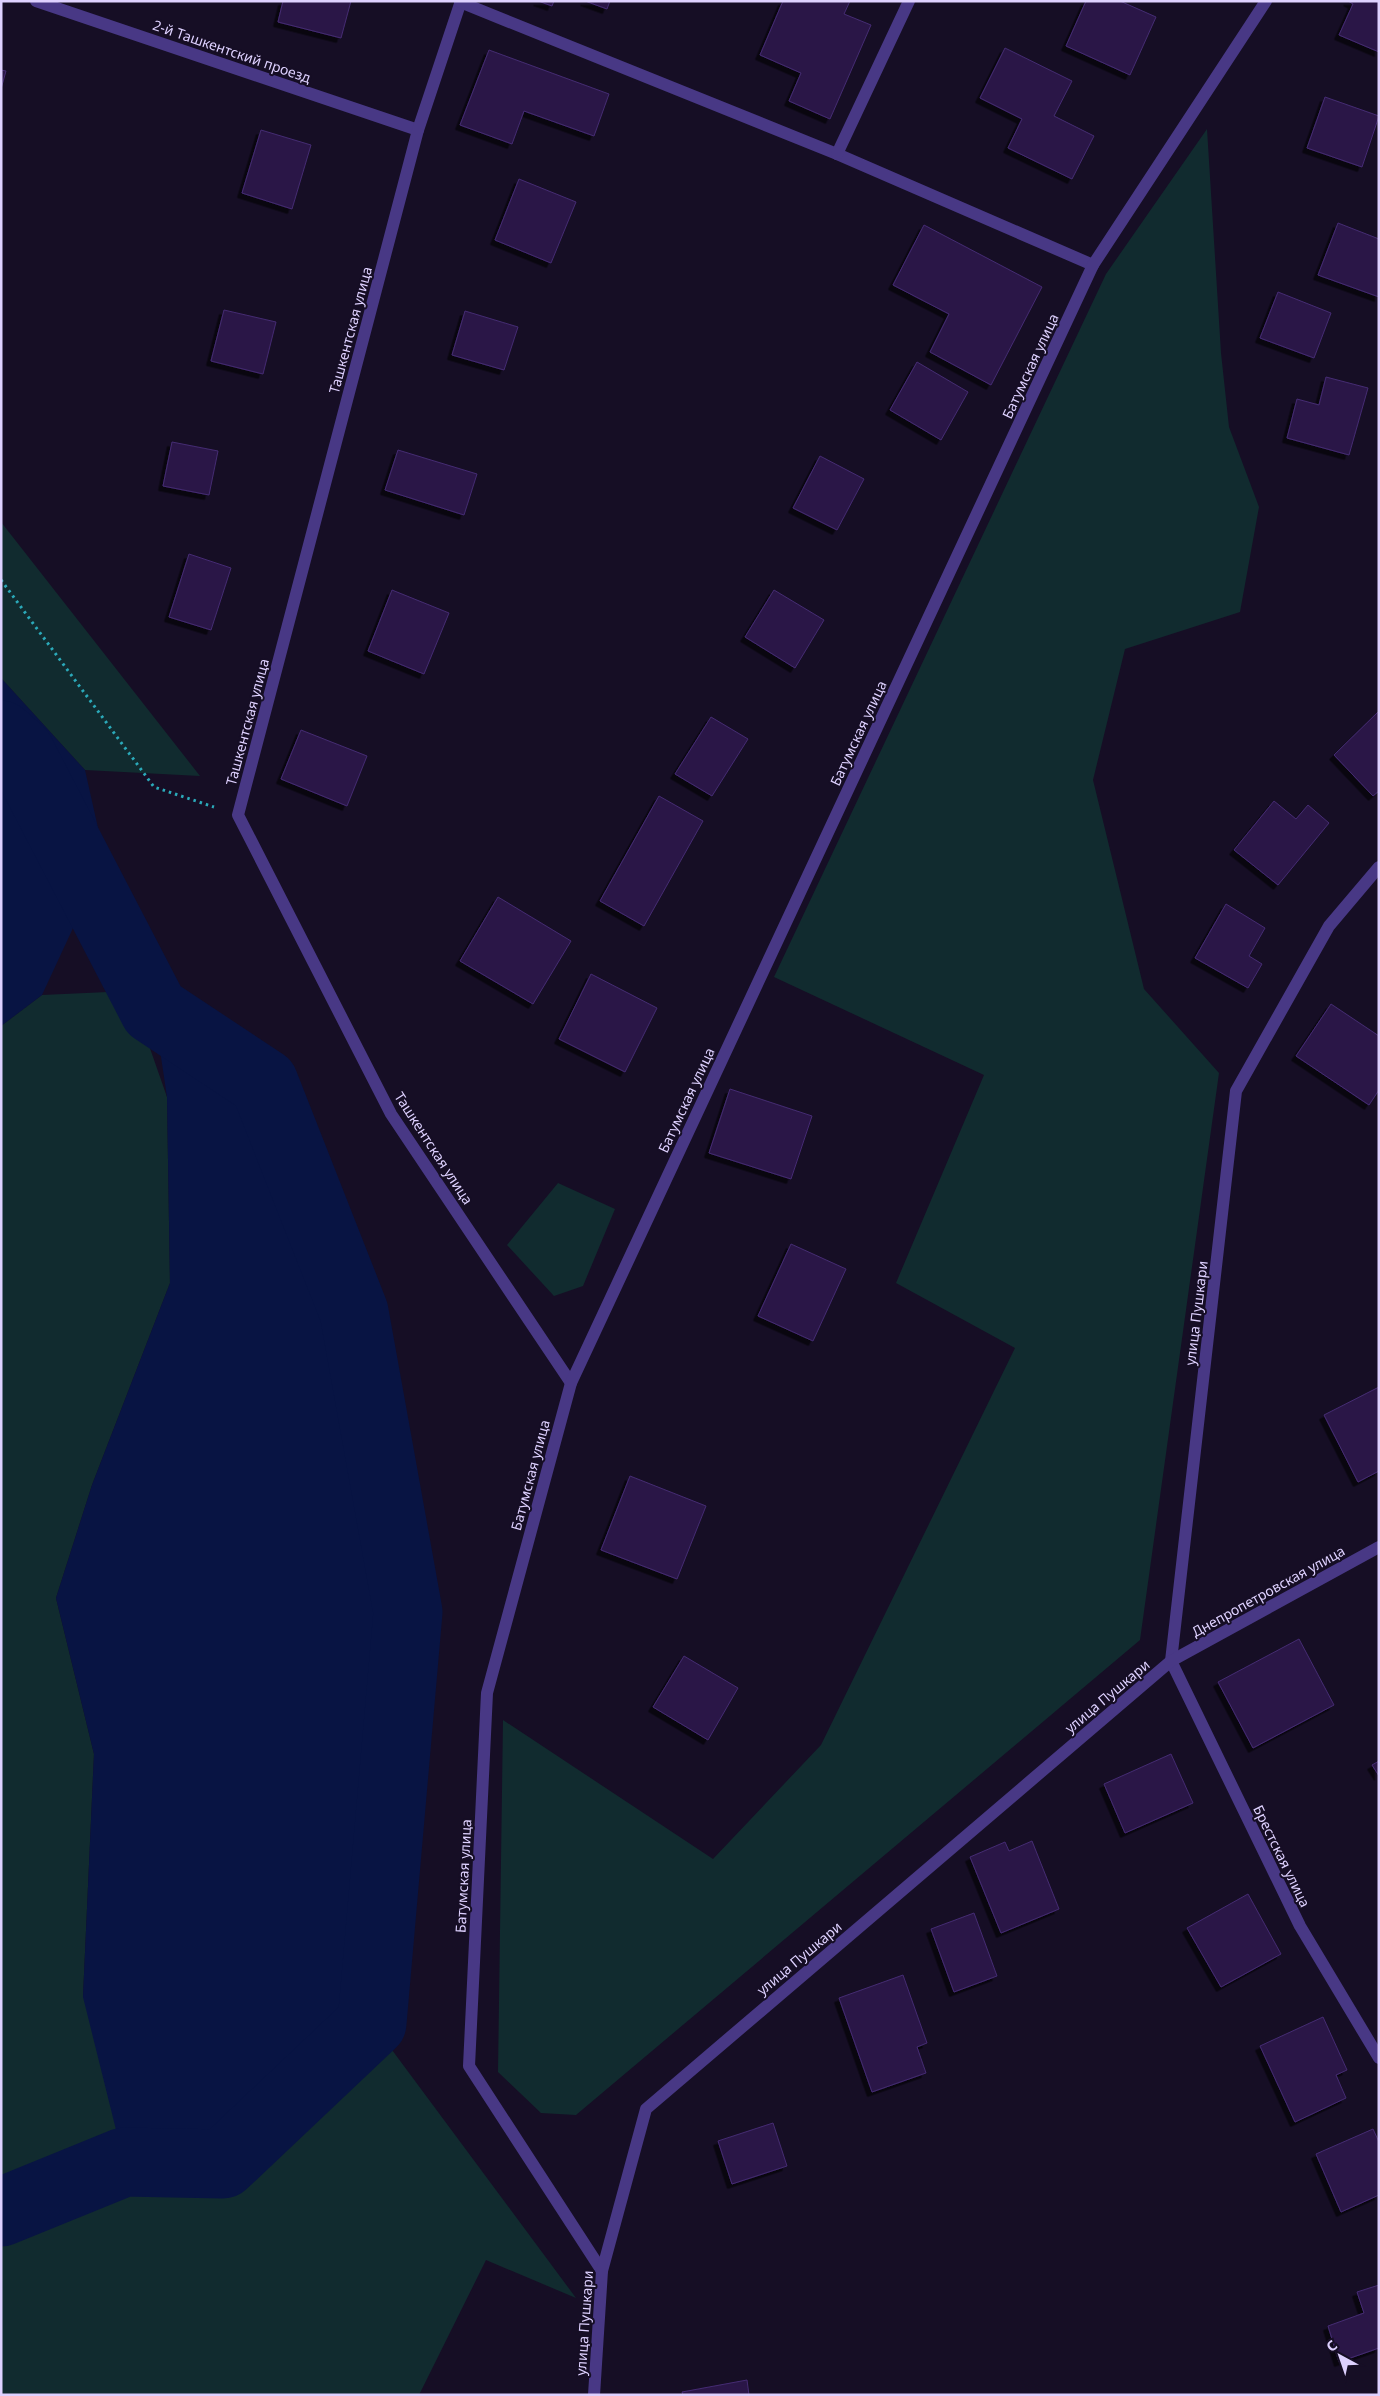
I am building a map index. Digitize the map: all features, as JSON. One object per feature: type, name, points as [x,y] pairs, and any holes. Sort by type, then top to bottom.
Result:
[{"type":"street","name":"2-й Ташкентский проезд","points":[[36,1],[418,130]]},
{"type":"street","points":[[837,154],[909,1]]},
{"type":"street","name":"Батумская улица","points":[[602,2271],[469,2066],[487,1693],[571,1382],[1094,265],[1266,1]]},
{"type":"street","name":"Ташкентская улица","points":[[460,2],[418,130],[238,815],[391,1114],[571,1382]]},
{"type":"street","points":[[460,2],[837,154],[1094,265]]},
{"type":"street","name":"улица Пушкари","points":[[594,2395],[602,2271],[646,2109],[1171,1661],[1236,1091],[1329,926],[1379,867]]},
{"type":"street","name":"Днепропетровская улица","points":[[1171,1661],[1379,1547]]},
{"type":"street","name":"Брестская улица","points":[[1171,1661],[1300,1926],[1379,2058]]},
{"type":"path","points":[[1,580],[154,787],[238,815]]},
{"type":"green space","points":[[1207,129],[1221,353],[1229,427],[1259,507],[1240,612],[1125,649],[1093,780],[1144,989],[1219,1073],[1140,1640],[576,2115],[541,2113],[498,2072],[503,1720],[713,1859],[821,1745],[1015,1348],[896,1283],[984,1075],[774,977],[1106,274]]},
{"type":"green space","points":[[1,522],[200,776],[85,770],[1,678]]},
{"type":"green space","points":[[130,991],[167,1097],[170,1283],[92,1485],[56,1598],[94,1754],[83,1997],[223,2163],[372,2023],[576,2298],[486,2260],[419,2395],[1,2395],[1,1026],[42,995]]},
{"type":"green space","points":[[558,1183],[615,1209],[583,1286],[554,1296],[507,1245]]},
{"type":"shaded area","points":[[1,678],[85,770],[105,859],[42,995],[1,1026]]},
{"type":"shaded area","points":[[154,1010],[264,1083],[354,1312],[408,1612],[372,2023],[223,2164],[124,2162],[83,1997],[94,1754],[56,1598],[92,1485],[170,1283],[167,1097]]},
{"type":"building","points":[[283,1],[351,1],[341,38],[278,22]]},
{"type":"building","points":[[538,1],[554,1],[552,6]]},
{"type":"building","points":[[585,1],[610,1],[607,9]]},
{"type":"building","points":[[783,1],[850,1],[844,14],[871,25],[830,119],[789,101],[801,73],[760,55]]},
{"type":"building","points":[[1086,1],[1120,1],[1156,17],[1130,75],[1066,46]]},
{"type":"building","points":[[1348,1],[1379,1],[1379,52],[1339,35],[1353,4]]},
{"type":"building","points":[[1005,48],[1072,81],[1054,116],[1094,136],[1072,179],[1008,148],[1022,119],[980,98]]},
{"type":"building","points":[[489,50],[609,94],[594,136],[524,111],[512,144],[460,125]]},
{"type":"building","points":[[1,70],[6,71],[1,89]]},
{"type":"building","points":[[1325,97],[1379,116],[1362,167],[1307,148]]},
{"type":"building","points":[[261,130],[311,145],[292,209],[242,193]]},
{"type":"building","points":[[519,179],[576,202],[551,263],[495,240]]},
{"type":"building","points":[[1338,223],[1379,239],[1379,297],[1318,275]]},
{"type":"building","points":[[924,225],[1042,287],[991,385],[930,352],[949,314],[893,285]]},
{"type":"building","points":[[1278,292],[1331,313],[1314,358],[1260,338]]},
{"type":"building","points":[[224,310],[276,322],[263,374],[211,361]]},
{"type":"building","points":[[465,311],[518,327],[504,370],[452,355]]},
{"type":"building","points":[[917,362],[968,392],[941,440],[890,410]]},
{"type":"building","points":[[1326,377],[1368,388],[1349,455],[1287,438],[1297,399],[1319,405]]},
{"type":"building","points":[[172,442],[218,451],[209,495],[163,486]]},
{"type":"building","points":[[398,450],[477,474],[464,515],[385,490]]},
{"type":"building","points":[[820,456],[864,479],[837,530],[793,508]]},
{"type":"building","points":[[189,554],[231,568],[211,630],[169,617]]},
{"type":"building","points":[[392,590],[449,613],[424,674],[368,651]]},
{"type":"building","points":[[774,590],[824,620],[795,668],[745,637]]},
{"type":"building","points":[[1379,711],[1379,791],[1373,796],[1334,755]]},
{"type":"building","points":[[711,717],[748,739],[712,796],[675,774]]},
{"type":"building","points":[[301,730],[367,756],[347,806],[281,779]]},
{"type":"building","points":[[659,796],[703,821],[644,926],[600,901]]},
{"type":"building","points":[[1274,801],[1296,819],[1308,805],[1329,823],[1278,885],[1234,850]]},
{"type":"building","points":[[498,897],[571,941],[533,1004],[460,961]]},
{"type":"building","points":[[1226,904],[1265,928],[1249,956],[1262,964],[1248,988],[1195,958]]},
{"type":"building","points":[[591,974],[657,1008],[625,1072],[559,1039]]},
{"type":"building","points":[[1331,1004],[1379,1036],[1379,1090],[1369,1105],[1296,1056]]},
{"type":"building","points":[[730,1089],[812,1116],[791,1179],[709,1153]]},
{"type":"building","points":[[791,1244],[846,1269],[813,1341],[758,1316]]},
{"type":"building","points":[[1379,1387],[1379,1471],[1358,1482],[1324,1415]]},
{"type":"building","points":[[630,1476],[706,1506],[677,1579],[601,1550]]},
{"type":"building","points":[[1299,1639],[1334,1705],[1253,1748],[1218,1682]]},
{"type":"building","points":[[684,1656],[738,1688],[708,1740],[653,1707]]},
{"type":"building","points":[[1171,1754],[1193,1803],[1125,1833],[1104,1784]]},
{"type":"building","points":[[1379,1761],[1379,1776],[1372,1765]]},
{"type":"building","points":[[1032,1841],[1059,1909],[1001,1933],[970,1857],[1005,1842],[1009,1851]]},
{"type":"building","points":[[1248,1894],[1281,1954],[1221,1987],[1187,1928]]},
{"type":"building","points":[[974,1913],[997,1976],[954,1992],[931,1929]]},
{"type":"building","points":[[903,1975],[927,2043],[917,2047],[926,2073],[872,2092],[839,1998]]},
{"type":"building","points":[[1323,2017],[1347,2070],[1336,2075],[1346,2098],[1295,2122],[1260,2046]]},
{"type":"building","points":[[773,2123],[787,2166],[732,2184],[718,2141]]},
{"type":"building","points":[[1373,2129],[1379,2142],[1379,2195],[1341,2212],[1316,2154]]},
{"type":"building","points":[[1379,2285],[1379,2348],[1339,2362],[1328,2326],[1364,2313],[1357,2292]]},
{"type":"building","points":[[747,2380],[749,2395],[683,2395],[682,2392]]},
{"type":"waterway","points":[[1,735],[20,752],[154,1010],[264,1083],[354,1312],[408,1612],[372,2023],[223,2164],[124,2162],[1,2212]]}]
